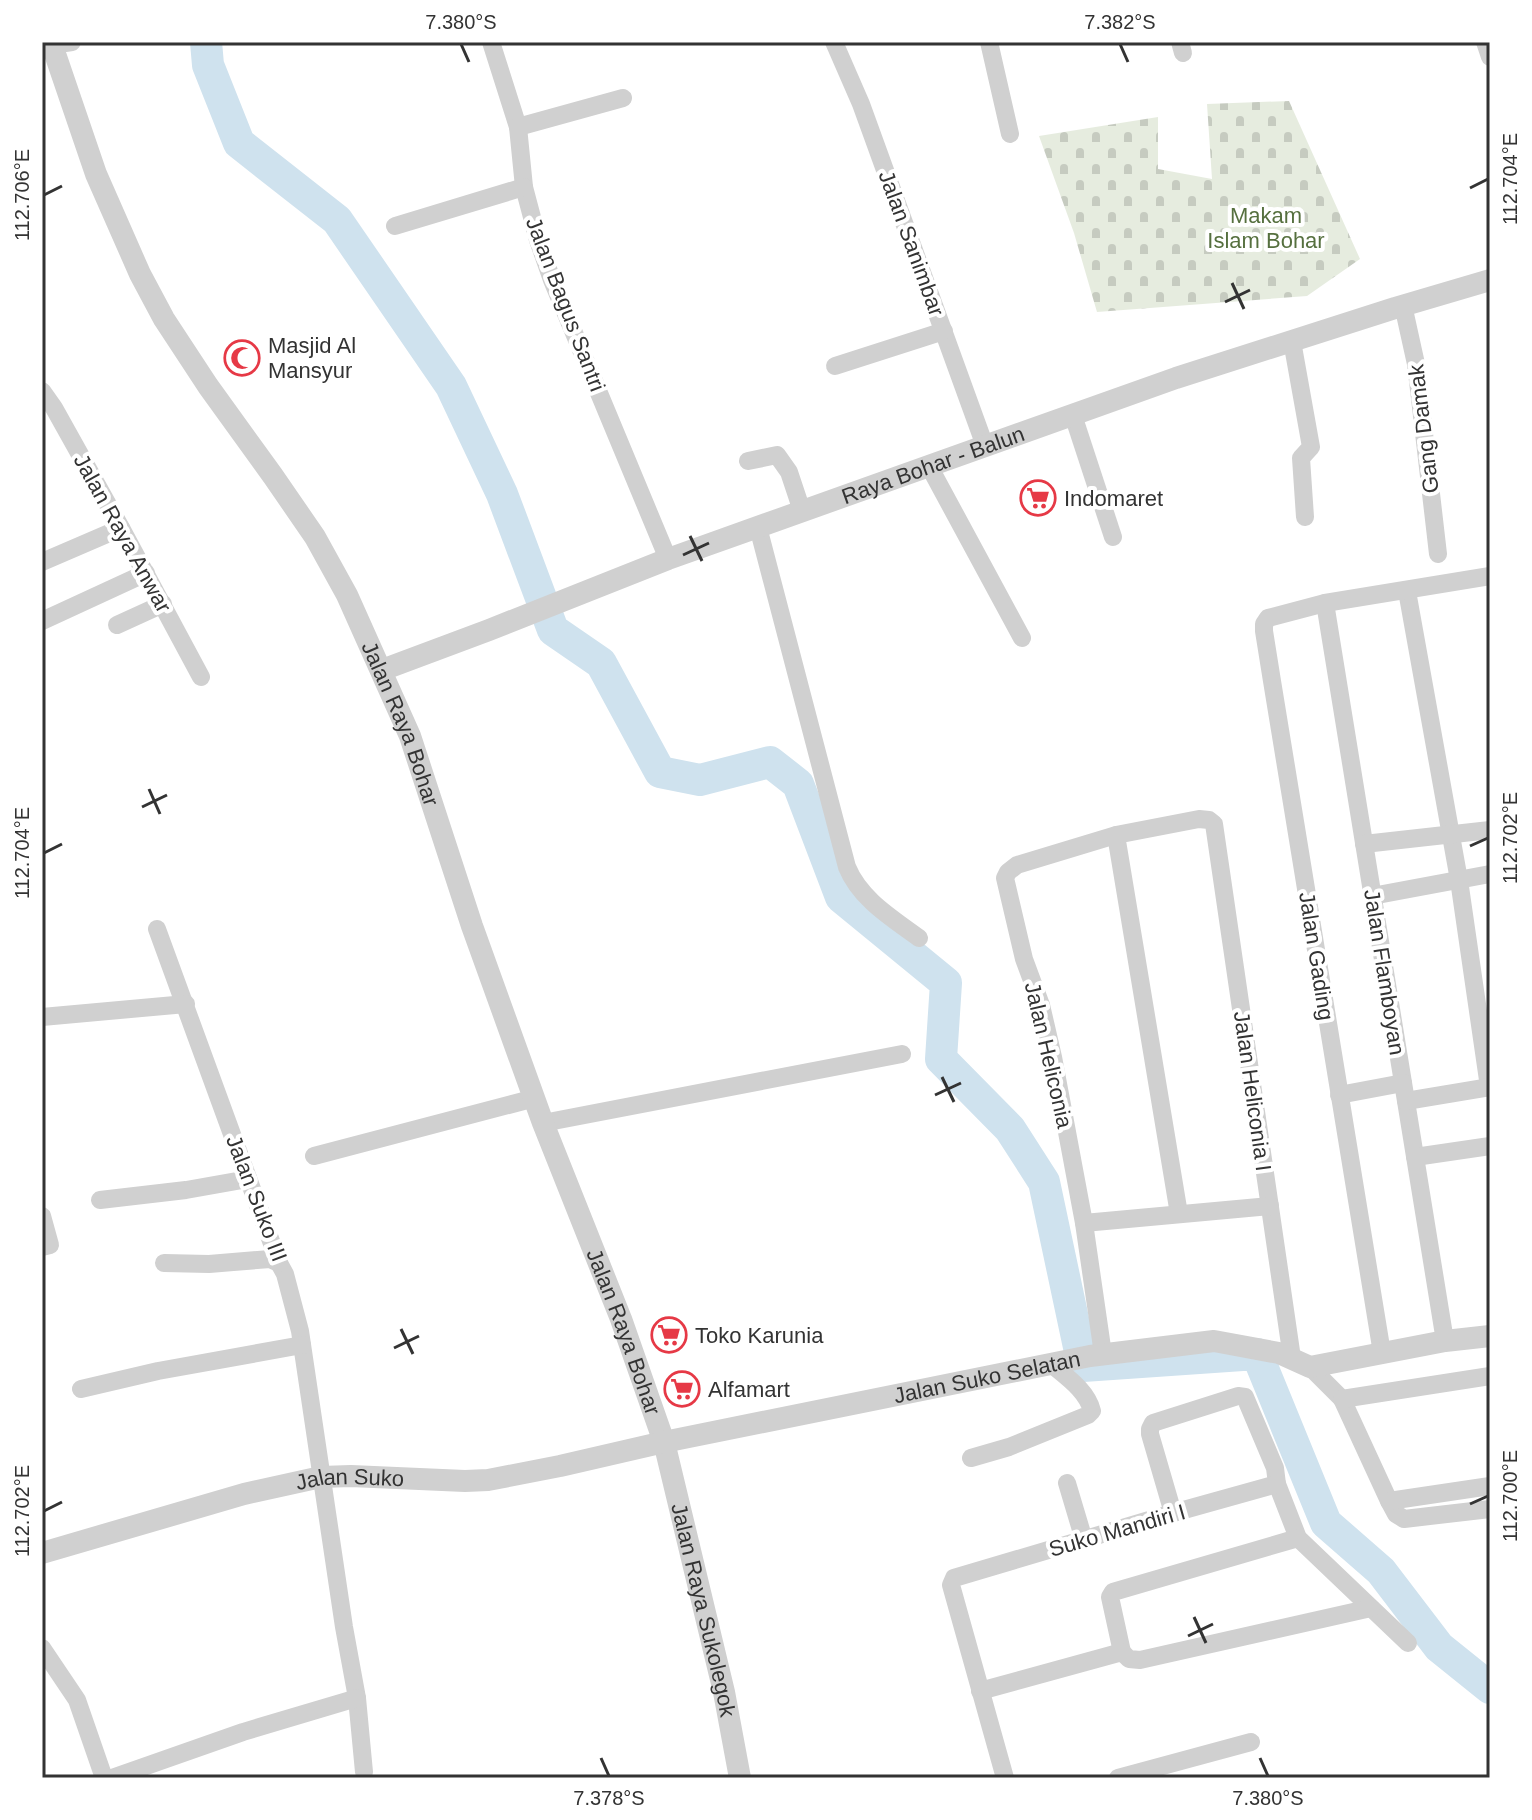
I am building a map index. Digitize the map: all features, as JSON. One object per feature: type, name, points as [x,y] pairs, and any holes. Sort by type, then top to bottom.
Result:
[{"type":"street","name":"Jalan Bagus Santri","points":[[491,42],[518,127],[524,187],[538,240],[668,559]]},
{"type":"street","name":"Jalan Sanimbar","points":[[834,42],[861,104],[985,446]]},
{"type":"street","points":[[989,42],[1010,134]]},
{"type":"street","points":[[1485,42],[1490,57]]},
{"type":"street","name":"Jalan Raya Bohar","points":[[54,44],[96,174],[146,285],[164,319],[208,386],[315,537],[347,595],[382,670],[410,736],[472,926],[543,1123],[621,1319],[664,1442]]},
{"type":"street","points":[[518,127],[623,98]]},
{"type":"street","points":[[395,226],[524,187]]},
{"type":"street","name":"Raya Bohar - Balun","points":[[382,670],[668,559],[1176,378],[1490,280]]},
{"type":"street","name":"Gang Damak","points":[[1403,305],[1416,364],[1438,554]]},
{"type":"street","points":[[835,366],[944,331]]},
{"type":"street","points":[[1292,341],[1311,447],[1301,458],[1305,517]]},
{"type":"street","name":"Jalan Raya Anwar","points":[[45,401],[121,528],[201,677]]},
{"type":"street","points":[[1073,415],[1113,537]]},
{"type":"street","points":[[748,461],[777,455],[789,472],[802,511]]},
{"type":"street","points":[[929,466],[1022,638]]},
{"type":"street","points":[[758,527],[851,878],[862,894],[919,938]]},
{"type":"street","points":[[42,562],[121,528]]},
{"type":"street","points":[[42,621],[146,573]]},
{"type":"street","points":[[1325,603],[1490,576]]},
{"type":"street","points":[[1339,1095],[1489,1087],[1459,880],[1407,591]]},
{"type":"street","name":"Jalan Flamboyan","points":[[1325,603],[1445,1341]]},
{"type":"street","name":"Jalan Gading","points":[[1325,603],[1268,618],[1264,631],[1382,1353]]},
{"type":"street","points":[[117,625],[163,604]]},
{"type":"street","name":"Jalan Heliconia I","points":[[1116,835],[1199,819],[1214,824],[1270,1206],[1301,1362]]},
{"type":"street","points":[[1364,844],[1490,830]]},
{"type":"street","points":[[1116,835],[1179,1214]]},
{"type":"street","name":"Jalan Heliconia","points":[[1096,1355],[1084,1223],[1047,1031],[1024,959],[1005,878],[1017,865],[1116,835]]},
{"type":"street","points":[[1372,896],[1490,874]]},
{"type":"street","name":"Jalan Suko III","points":[[157,929],[285,1274],[302,1345],[357,1698],[364,1772]]},
{"type":"street","points":[[42,1017],[186,1004]]},
{"type":"street","points":[[543,1123],[902,1054]]},
{"type":"street","points":[[314,1156],[535,1098]]},
{"type":"street","points":[[1415,1157],[1490,1146]]},
{"type":"street","points":[[100,1200],[248,1179]]},
{"type":"street","points":[[1084,1223],[1270,1206]]},
{"type":"street","points":[[42,1216],[50,1245],[42,1247]]},
{"type":"street","points":[[164,1263],[209,1264],[270,1259],[279,1263]]},
{"type":"street","points":[[1301,1362],[1490,1336]]},
{"type":"street","name":"Jalan Suko Selatan","points":[[664,1442],[1096,1355],[1214,1341],[1301,1362]]},
{"type":"street","points":[[81,1389],[158,1371],[302,1345]]},
{"type":"street","points":[[971,1458],[1009,1447],[1092,1411],[1091,1405],[1056,1362]]},
{"type":"street","points":[[1301,1362],[1342,1399],[1396,1514],[1404,1519],[1490,1509]]},
{"type":"street","points":[[1342,1399],[1490,1376]]},
{"type":"street","points":[[1173,1513],[1150,1434],[1153,1423],[1242,1395],[1247,1400],[1275,1468],[1277,1484],[1298,1538],[1408,1643]]},
{"type":"street","name":"Jalan Suko","points":[[42,1553],[244,1494],[321,1477],[488,1480],[664,1442]]},
{"type":"street","name":"Jalan Raya Sukolegok","points":[[664,1442],[724,1692],[740,1778]]},
{"type":"street","points":[[1067,1483],[1084,1540]]},
{"type":"street","name":"Suko Mandiri I","points":[[980,1691],[951,1585],[958,1575],[1277,1484]]},
{"type":"street","points":[[1389,1501],[1490,1486]]},
{"type":"street","points":[[1298,1538],[1113,1592],[1110,1597],[1122,1652],[1129,1659],[1140,1660],[1371,1608]]},
{"type":"street","points":[[42,1648],[77,1700],[104,1778]]},
{"type":"street","points":[[1005,1778],[980,1691],[1122,1652]]},
{"type":"street","points":[[112,1778],[243,1732],[357,1698]]},
{"type":"street","points":[[1118,1778],[1251,1742]]},
{"type":"green space","name":"Makam Islam Bohar","points":[[1289,101],[1360,259],[1307,296],[1097,312],[1074,233],[1039,136],[1158,117],[1158,169],[1212,179],[1207,104]]},
{"type":"waterway","points":[[206,42],[208,65],[239,143],[337,220],[451,386],[502,494],[553,630],[601,663],[660,772],[700,780],[770,762],[798,784],[841,897],[946,983],[941,1059],[1010,1129],[1044,1182],[1083,1366],[1257,1354],[1326,1523],[1381,1571],[1439,1647],[1490,1688]]},
{"type":"place","name":"Masjid Al Mansyur","points":[[242,358]]},
{"type":"place","name":"Indomaret","points":[[1038,498]]},
{"type":"place","name":"Toko Karunia","points":[[669,1335]]},
{"type":"place","name":"Alfamart","points":[[682,1389]]}]
